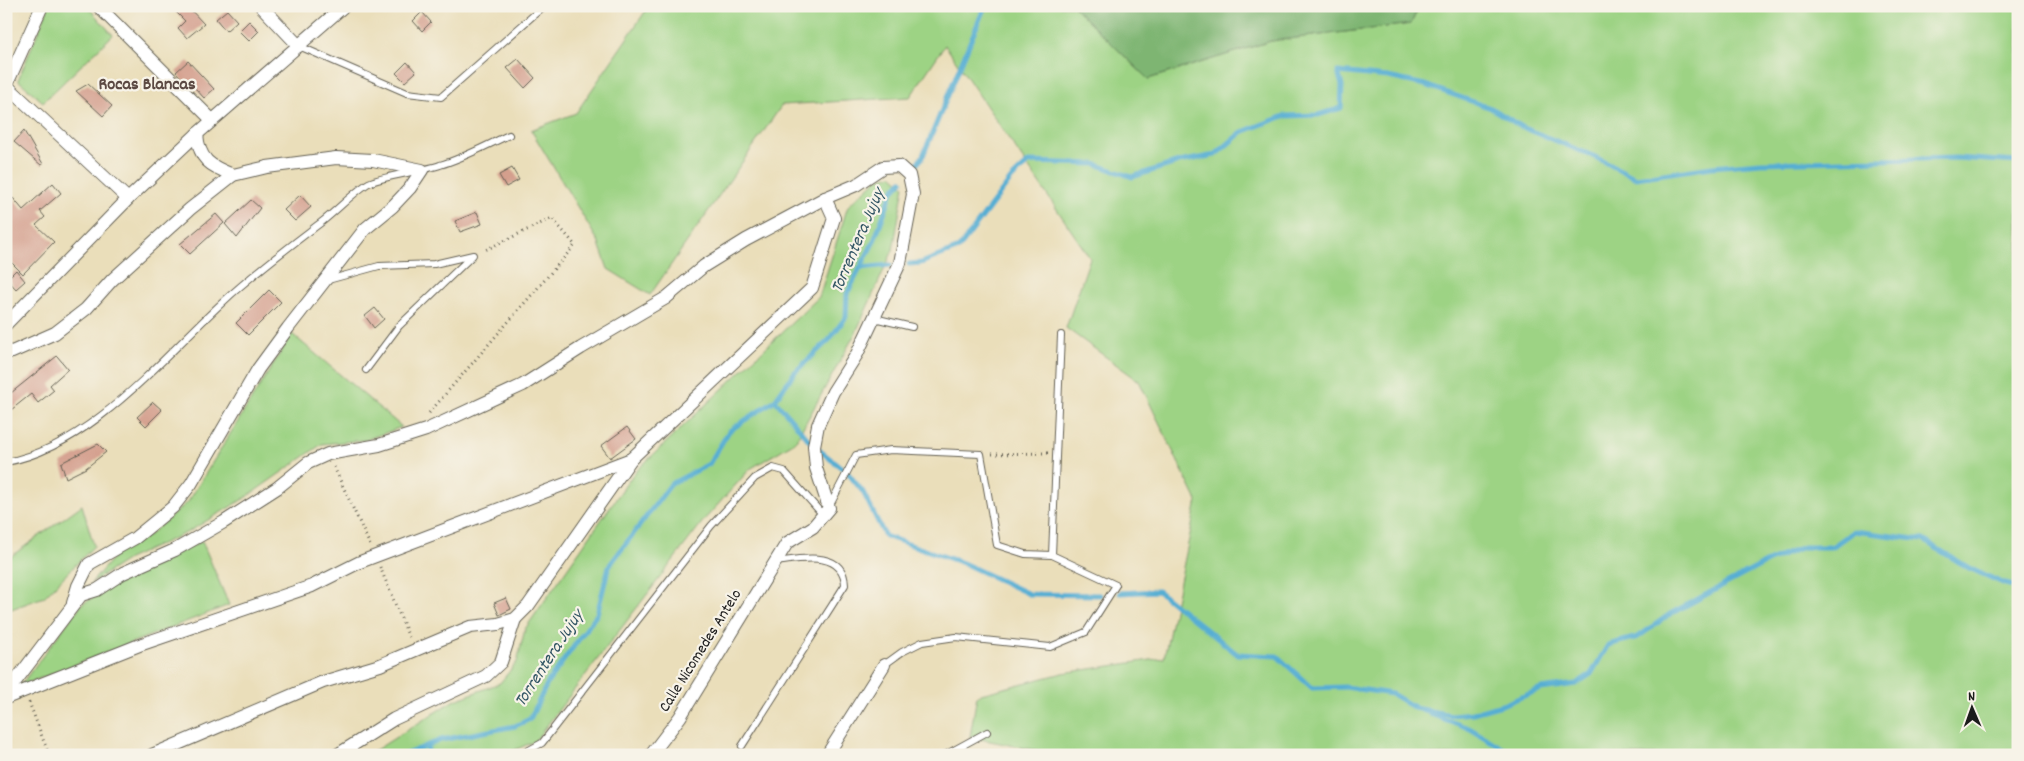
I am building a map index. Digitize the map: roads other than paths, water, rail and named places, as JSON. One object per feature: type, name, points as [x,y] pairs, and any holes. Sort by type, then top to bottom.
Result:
[{"type":"street","points":[[42,6],[6,85],[128,199]]},
{"type":"street","points":[[98,6],[212,120]]},
{"type":"street","points":[[261,6],[299,46]]},
{"type":"street","points":[[6,324],[128,199],[197,134],[344,6]]},
{"type":"street","points":[[197,134],[198,148],[204,159],[216,168],[233,175]]},
{"type":"street","points":[[6,350],[12,352],[55,333],[86,309],[112,280],[190,209],[233,175],[336,158],[373,160],[422,170],[410,188],[393,206],[364,229],[258,369],[192,484],[173,507],[153,525],[135,538],[89,564],[78,586],[73,603]]},
{"type":"street","points":[[6,690],[11,687],[73,603],[81,595],[97,590],[123,573],[175,550],[224,522],[277,488],[308,463],[328,454],[379,445],[410,435],[473,410],[523,385],[666,298],[704,266],[746,240],[825,198],[856,185],[883,167],[899,166],[909,175],[913,194],[900,263],[857,354],[833,392],[818,425],[814,446],[816,468],[826,512]]},
{"type":"street","points":[[338,755],[394,719],[486,676],[501,662],[515,619],[528,606],[631,459],[812,288],[834,218],[825,198]]},
{"type":"street","points":[[6,698],[142,644],[312,586],[360,562],[631,459]]},
{"type":"street","name":"Calle Nicomedes Antelo","points":[[656,753],[787,543],[813,527],[826,512]]},
{"type":"street","points":[[152,755],[323,682],[380,665],[470,627],[498,624],[515,619]]},
{"type":"street","points":[[827,755],[884,665]]},
{"type":"lane","points":[[299,46],[407,93],[441,97],[544,6]]},
{"type":"lane","points":[[6,462],[21,459],[45,450],[81,429],[114,405],[230,296],[369,182],[442,165],[509,134]]},
{"type":"lane","points":[[324,281],[378,266],[434,264],[473,255],[399,326],[366,370]]},
{"type":"lane","points":[[874,318],[912,327]]},
{"type":"lane","points":[[1052,555],[1060,334]]},
{"type":"lane","points":[[520,755],[542,743],[711,526],[755,478],[773,468],[784,471],[826,512],[856,455],[891,450],[982,454],[997,545],[1025,554],[1052,555],[1116,585],[1086,632],[1050,647],[956,636],[922,642],[902,652],[884,665]]},
{"type":"lane","points":[[742,746],[845,586],[844,576],[840,568],[830,561],[814,557],[776,562]]},
{"type":"lane","points":[[945,755],[987,732]]},
{"type":"waterway","name":"Torrentera Jujuy","points":[[914,167],[922,158],[985,6]]},
{"type":"waterway","points":[[909,264],[921,263],[959,248],[1011,179],[1029,162],[1095,164],[1132,177],[1179,162],[1215,155],[1242,132],[1284,116],[1318,115],[1341,108],[1342,85],[1338,72],[1388,77],[1425,85],[1491,108],[1522,127],[1593,156],[1636,178],[1712,167],[1761,163],[1956,158],[2018,162]]},
{"type":"waterway","name":"Torrentera Jujuy","points":[[404,755],[441,740],[515,726],[530,719],[548,682],[597,614],[609,566],[671,484],[709,464],[729,431],[775,400],[795,372],[829,340],[846,317],[847,294],[874,241],[892,192],[902,181]]},
{"type":"waterway","points":[[860,268],[890,265]]},
{"type":"waterway","points":[[775,400],[814,446],[847,472],[863,492],[885,536],[963,563],[1029,594],[1100,595]]},
{"type":"waterway","points":[[1414,708],[1451,715],[1473,713],[1502,705],[1541,689],[1576,684],[1591,674],[1608,645],[1638,637],[1670,614],[1767,562],[1803,547],[1832,547],[1854,531],[1923,540],[1969,568],[2005,584],[2018,587]]},
{"type":"waterway","points":[[1120,593],[1158,591],[1237,654],[1277,656],[1312,688],[1345,687],[1392,694],[1415,708]]},
{"type":"waterway","points":[[1430,714],[1469,728],[1512,754],[1542,755]]},
{"type":"waterway","points":[[426,746],[430,755]]},
{"type":"district","name":"Rocas Blancas","points":[[147,85]]}]
